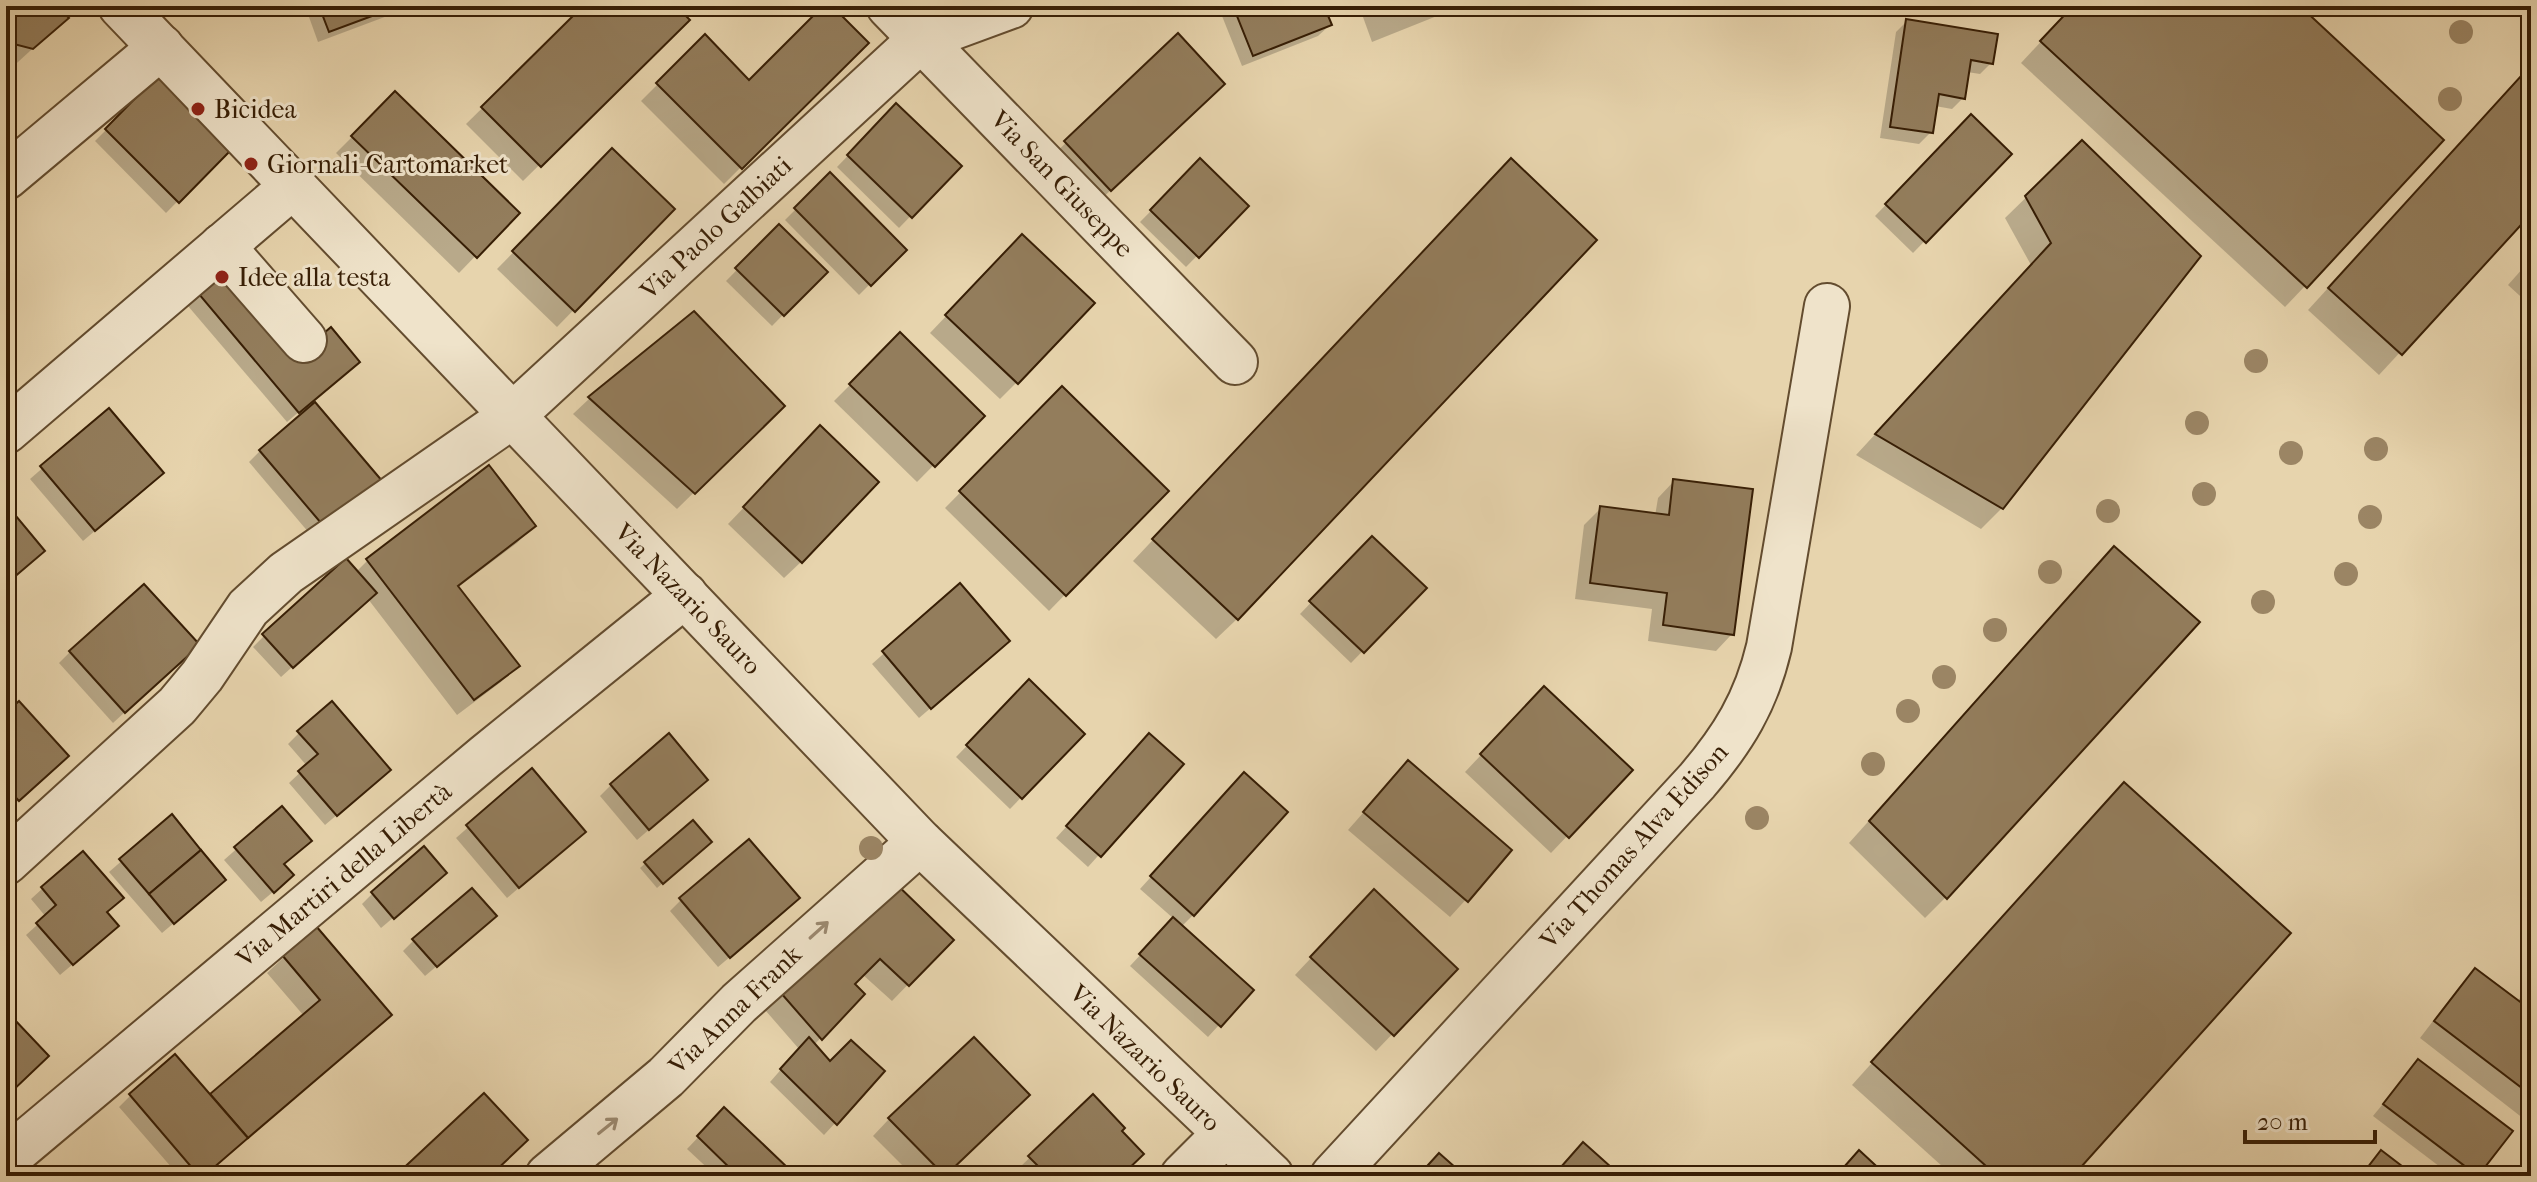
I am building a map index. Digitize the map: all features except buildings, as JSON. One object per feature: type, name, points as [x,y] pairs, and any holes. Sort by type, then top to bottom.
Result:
[{"type":"street","name":"Via Nazario Sauro","points":[[121,6],[920,842],[1271,1176]]},
{"type":"street","name":"Via San Giuseppe","points":[[889,6],[1235,362]]},
{"type":"street","points":[[921,39],[1011,6]]},
{"type":"street","name":"Via Paolo Galbiati","points":[[6,862],[184,699],[248,608],[286,573],[512,416],[921,39]]},
{"type":"street","points":[[6,177],[161,47]]},
{"type":"street","points":[[6,431],[294,185]]},
{"type":"street","points":[[222,246],[304,340]]},
{"type":"street","name":"Via Thomas Alva Edison","points":[[1333,1176],[1697,781],[1726,746],[1748,712],[1769,647],[1827,306]]},
{"type":"street","name":"Via Martiri della Libertà","points":[[6,1159],[496,747],[685,595]]},
{"type":"street","name":"Via Anna Frank","points":[[548,1176],[666,1077],[739,1003],[920,842]]},
{"type":"street","points":[[1183,1176],[1225,1134]]},
{"type":"place","name":"Bicidea","points":[[198,109]]},
{"type":"place","name":"Giornali-Cartomarket","points":[[251,164]]},
{"type":"place","name":"Idee alla testa","points":[[222,277]]}]
